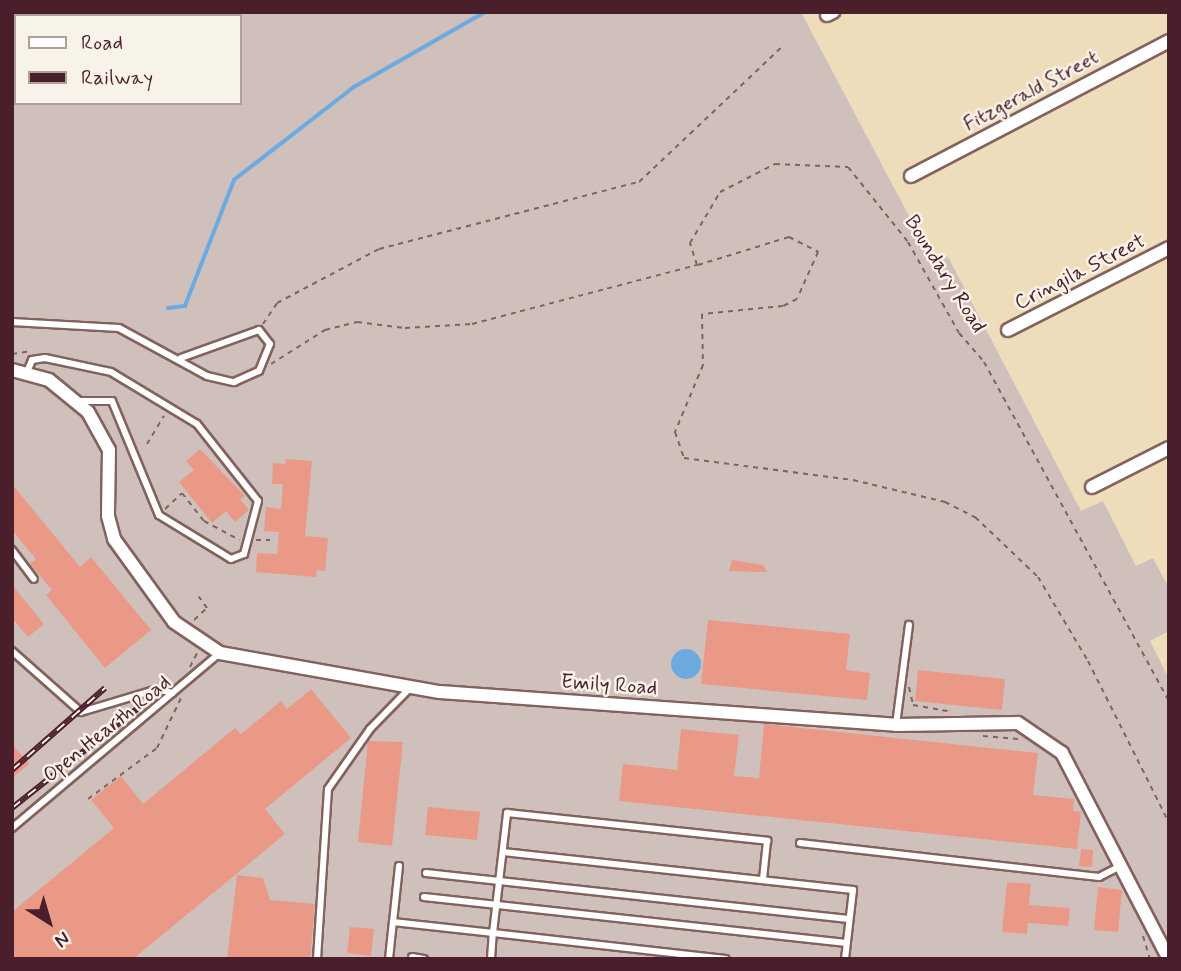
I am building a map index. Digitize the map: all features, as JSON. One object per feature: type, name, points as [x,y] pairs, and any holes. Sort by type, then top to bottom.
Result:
[{"type":"street","name":"Fitzgerald Street","points":[[911,176],[1169,41]]},
{"type":"street","name":"Cringila Street","points":[[1008,330],[1169,248]]},
{"type":"street","points":[[12,370],[27,372],[79,401]]},
{"type":"street","name":"Emily Road","points":[[79,401],[109,450],[108,516],[114,539],[174,622],[220,653],[412,687],[896,725],[1018,723],[1044,735],[1062,753],[1169,959]]},
{"type":"street","points":[[1092,487],[1169,448]]},
{"type":"lane","points":[[12,323],[119,328],[181,358],[207,376],[234,382],[259,371],[270,344],[259,330],[225,337],[181,358]]},
{"type":"lane","points":[[27,372],[32,360],[45,358],[111,372],[197,424],[258,500],[252,540],[244,554],[230,559],[159,515],[111,401],[79,401]]},
{"type":"lane","points":[[12,550],[34,579]]},
{"type":"lane","points":[[896,725],[909,625]]},
{"type":"lane","points":[[12,651],[81,712],[158,689],[175,692]]},
{"type":"lane","name":"Open Hearth Road","points":[[12,828],[220,653]]},
{"type":"lane","points":[[317,959],[328,789],[370,729],[412,687]]},
{"type":"lane","points":[[491,959],[507,813],[767,841],[763,880]]},
{"type":"lane","points":[[800,843],[1099,877],[1121,866]]},
{"type":"lane","points":[[503,852],[853,890],[845,959]]},
{"type":"lane","points":[[389,959],[399,866]]},
{"type":"lane","points":[[426,873],[849,919]]},
{"type":"lane","points":[[424,897],[846,943]]},
{"type":"lane","points":[[393,922],[726,959]]},
{"type":"lane","points":[[412,957],[424,959]]},
{"type":"path","points":[[259,330],[276,303],[379,248],[639,182],[784,45]]},
{"type":"path","name":"Boundary Road","points":[[697,265],[691,243],[720,192],[775,164],[848,167],[908,242],[959,333],[984,362],[1169,702]]},
{"type":"path","points":[[259,371],[325,331],[357,322],[405,328],[472,324],[697,265],[789,237],[818,252],[797,299],[783,306],[702,314],[703,365],[675,432],[684,458],[853,480],[945,502],[975,517],[1038,577],[1088,661],[1169,823]]},
{"type":"path","points":[[12,354],[34,351]]},
{"type":"path","points":[[147,444],[164,415],[163,410]]},
{"type":"path","points":[[164,415],[176,421]]},
{"type":"path","points":[[159,515],[182,493],[222,535],[241,541],[243,531]]},
{"type":"path","points":[[193,621],[207,608],[199,597]]},
{"type":"path","points":[[181,675],[202,643]]},
{"type":"path","points":[[901,688],[913,686],[913,705],[948,710],[949,724]]},
{"type":"path","points":[[88,799],[157,748],[185,699],[175,692]]},
{"type":"path","points":[[978,736],[1027,739]]},
{"type":"path","points":[[1138,925],[1150,959]]},
{"type":"shaded area","points":[[12,12],[801,12],[934,263],[948,257],[1081,511],[1103,501],[1136,566],[1153,558],[1169,588],[1169,631],[1150,641],[1169,679],[1169,959],[12,959]]},
{"type":"water","points":[[686,649],[697,653],[701,664],[697,675],[686,679],[675,675],[671,664],[675,653]]},
{"type":"building","points":[[200,449],[245,496],[240,499],[249,510],[235,522],[226,511],[212,523],[179,482],[194,470],[186,461]]},
{"type":"building","points":[[286,459],[312,461],[305,536],[328,538],[325,571],[317,570],[316,577],[256,572],[257,553],[277,554],[279,532],[264,531],[266,507],[281,509],[283,484],[272,484],[273,463],[285,464]]},
{"type":"building","points":[[12,484],[80,567],[91,557],[151,630],[105,668],[46,595],[52,590],[30,564],[36,559],[12,530]]},
{"type":"building","points":[[732,560],[763,565],[767,572],[729,571]]},
{"type":"building","points":[[12,585],[44,624],[28,637],[12,618]]},
{"type":"building","points":[[708,620],[850,634],[846,670],[870,673],[867,700],[701,684]]},
{"type":"building","points":[[918,670],[1005,679],[1002,710],[915,701]]},
{"type":"building","points":[[311,689],[351,738],[265,809],[285,834],[133,959],[12,959],[12,912],[114,828],[91,800],[121,776],[143,804],[235,728],[241,734],[281,701],[287,709]]},
{"type":"building","points":[[764,724],[1038,753],[1033,795],[1074,799],[1073,811],[1081,812],[1077,849],[619,801],[623,764],[677,770],[681,729],[739,735],[734,776],[759,778]]},
{"type":"building","points":[[368,741],[403,742],[392,846],[358,842]]},
{"type":"building","points":[[12,744],[29,764],[12,778]]},
{"type":"building","points":[[428,807],[480,812],[477,840],[425,835]]},
{"type":"building","points":[[1081,849],[1093,850],[1092,867],[1079,866]]},
{"type":"building","points":[[237,875],[263,878],[270,900],[315,904],[310,959],[227,959]]},
{"type":"building","points":[[1007,882],[1031,884],[1029,905],[1070,908],[1068,926],[1028,923],[1027,934],[1002,932]]},
{"type":"building","points":[[1098,887],[1122,890],[1118,932],[1094,930]]},
{"type":"building","points":[[350,927],[374,929],[371,956],[347,953]]},
{"type":"waterway","points":[[168,308],[185,306],[234,180],[354,87],[485,12]]},
{"type":"railway","points":[[12,770],[105,688]]},
{"type":"railway","points":[[12,808],[142,705]]}]
